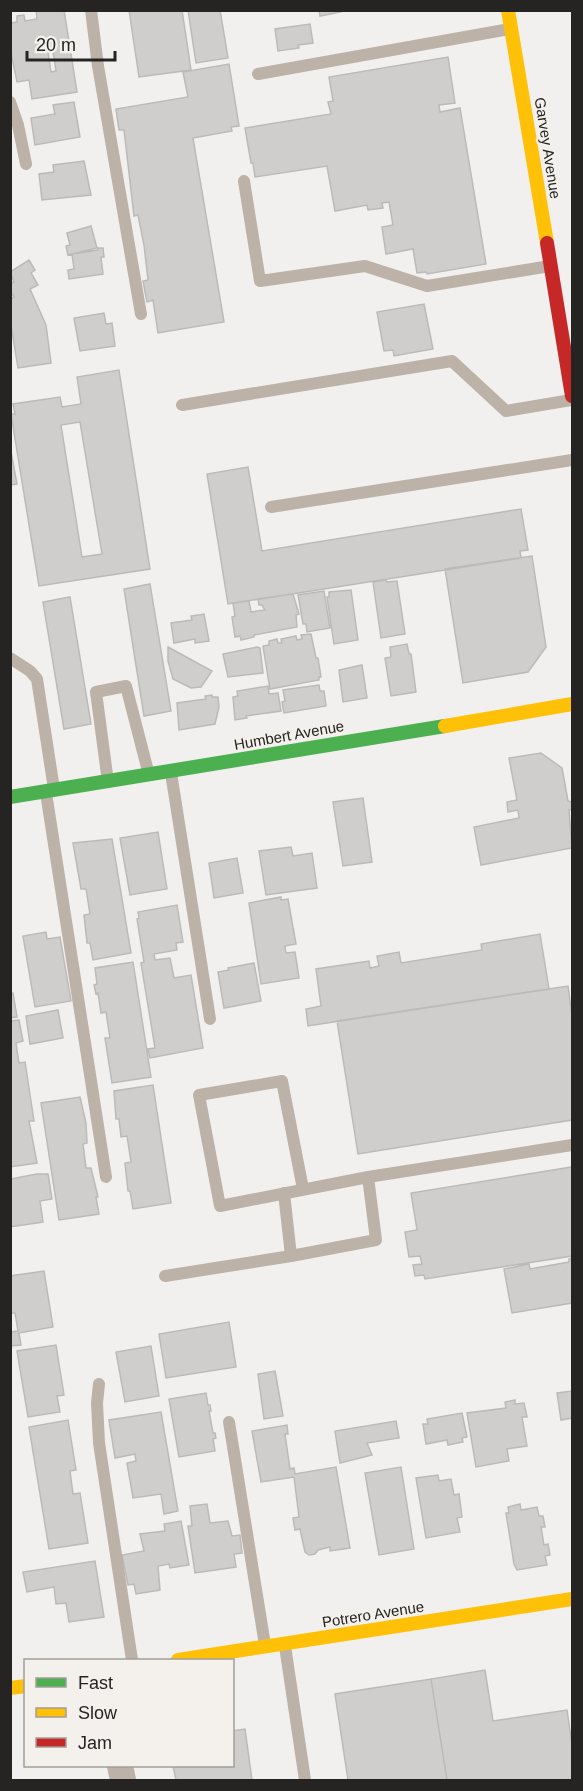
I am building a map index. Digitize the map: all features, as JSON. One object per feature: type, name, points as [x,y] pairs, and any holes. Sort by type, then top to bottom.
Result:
[{"type":"street","name":"Garvey Avenue","points":[[508,10],[573,398]]},
{"type":"street","name":"Humbert Avenue","points":[[10,797],[149,776],[573,704]]},
{"type":"street","name":"Potrero Avenue","points":[[185,1659],[573,1599]]},
{"type":"lane","points":[[91,10],[98,66],[141,314]]},
{"type":"lane","points":[[258,74],[511,28]]},
{"type":"lane","points":[[10,102],[18,125],[26,164]]},
{"type":"lane","points":[[244,181],[260,281],[365,266],[427,286],[551,266]]},
{"type":"lane","points":[[182,405],[452,362],[506,411],[573,398]]},
{"type":"lane","points":[[271,507],[573,460]]},
{"type":"lane","points":[[10,658],[38,679],[50,791],[106,1177]]},
{"type":"lane","points":[[108,782],[95,693],[126,687],[149,776]]},
{"type":"lane","points":[[171,772],[210,1019]]},
{"type":"lane","points":[[303,1190],[282,1081],[199,1095],[220,1206],[284,1193],[303,1190],[368,1177],[573,1145]]},
{"type":"lane","points":[[165,1276],[376,1240],[368,1177]]},
{"type":"lane","points":[[284,1193],[291,1256]]},
{"type":"lane","points":[[99,1384],[97,1402],[99,1443],[132,1659]]},
{"type":"lane","points":[[229,1422],[265,1647]]},
{"type":"lane","points":[[285,1644],[305,1780]]},
{"type":"building","points":[[36,10],[64,10],[77,92],[32,99],[29,80],[17,82],[10,48],[10,23],[17,22],[17,16],[24,15],[25,21],[37,19]],"holes":[[[48,52],[53,52],[56,71],[51,72]]]},
{"type":"building","points":[[129,10],[182,10],[191,70],[139,77]]},
{"type":"building","points":[[188,10],[220,10],[228,58],[196,63]]},
{"type":"building","points":[[319,10],[341,10],[341,12],[320,16]]},
{"type":"building","points":[[310,24],[313,43],[278,51],[275,29]]},
{"type":"building","points":[[448,57],[455,103],[439,105],[440,112],[460,108],[486,264],[427,274],[426,272],[417,273],[413,249],[386,254],[382,227],[393,225],[389,202],[382,203],[383,208],[368,210],[367,205],[335,211],[327,166],[255,177],[245,128],[331,114],[328,102],[333,101],[329,77]]},
{"type":"building","points":[[229,64],[239,126],[231,127],[232,131],[193,138],[224,322],[158,333],[153,300],[147,302],[143,281],[148,280],[144,245],[138,215],[134,216],[124,130],[119,130],[116,109],[188,97],[183,72]]},
{"type":"building","points":[[74,102],[80,137],[35,145],[31,118],[55,114],[53,105]]},
{"type":"building","points":[[84,161],[91,195],[42,200],[39,174],[54,172],[53,165]]},
{"type":"building","points":[[91,226],[97,248],[68,255],[66,246],[70,245],[67,233]]},
{"type":"building","points":[[98,248],[103,248],[104,257],[101,257],[103,274],[69,279],[68,270],[74,269],[72,254],[98,250]]},
{"type":"building","points":[[29,260],[35,270],[31,273],[38,285],[30,289],[46,325],[51,363],[18,368],[10,319],[10,299],[14,297],[10,284],[14,282],[10,272]]},
{"type":"building","points":[[424,304],[433,349],[394,356],[393,350],[384,351],[377,312]]},
{"type":"building","points":[[104,313],[106,324],[112,323],[115,346],[80,351],[74,318]]},
{"type":"building","points":[[119,370],[150,569],[39,586],[11,414],[15,414],[13,404],[60,397],[62,407],[81,404],[77,377]],"holes":[[[80,422],[102,554],[82,557],[61,425]]]},
{"type":"building","points":[[10,446],[17,484],[10,485]]},
{"type":"building","points":[[248,467],[262,551],[521,509],[528,550],[520,551],[521,558],[228,604],[207,474]]},
{"type":"building","points":[[532,556],[546,647],[528,672],[463,683],[445,569]]},
{"type":"building","points":[[386,580],[387,582],[397,581],[405,634],[381,638],[373,582]]},
{"type":"building","points":[[150,584],[171,711],[144,716],[124,589]]},
{"type":"building","points":[[351,590],[358,640],[334,644],[327,597],[329,597],[329,592]]},
{"type":"building","points":[[324,591],[330,628],[307,632],[306,624],[303,624],[298,595]]},
{"type":"building","points":[[293,594],[299,614],[296,615],[297,627],[254,635],[254,637],[241,640],[240,636],[235,637],[232,617],[235,616],[233,603],[249,601],[251,612],[265,610],[262,605],[259,605],[258,599]]},
{"type":"building","points":[[70,597],[91,724],[64,729],[43,602]]},
{"type":"building","points":[[204,614],[209,641],[195,643],[195,639],[174,643],[171,623],[192,620],[191,616]]},
{"type":"building","points":[[311,634],[316,658],[318,658],[321,677],[319,680],[270,689],[263,646],[277,639],[278,643],[282,643],[281,639],[296,636],[297,640],[302,639],[301,635]]},
{"type":"building","points":[[407,644],[409,654],[411,654],[416,692],[391,696],[385,658],[391,657],[390,647]]},
{"type":"building","points":[[168,647],[212,671],[201,687],[191,688],[173,679],[168,661]]},
{"type":"building","points":[[260,648],[263,673],[228,677],[223,654]]},
{"type":"building","points":[[362,665],[367,698],[343,702],[339,670]]},
{"type":"building","points":[[319,685],[320,691],[324,691],[326,706],[284,713],[283,690]]},
{"type":"building","points":[[268,686],[269,694],[278,693],[281,711],[246,716],[247,718],[235,720],[233,697],[238,696],[237,691]]},
{"type":"building","points":[[212,695],[212,697],[218,697],[219,707],[215,724],[179,730],[177,703],[206,699],[205,696]]},
{"type":"building","points":[[541,753],[562,768],[568,801],[572,802],[572,810],[569,810],[572,848],[481,865],[474,827],[519,818],[518,810],[508,812],[507,802],[517,800],[509,758]]},
{"type":"building","points":[[363,798],[372,862],[343,866],[333,802]]},
{"type":"building","points":[[158,832],[167,889],[130,895],[120,838]]},
{"type":"building","points":[[112,839],[131,953],[93,960],[90,943],[87,943],[84,915],[90,914],[86,889],[81,889],[73,843]]},
{"type":"building","points":[[291,847],[293,856],[312,853],[317,888],[266,895],[259,851]]},
{"type":"building","points":[[237,858],[243,893],[214,898],[209,863]]},
{"type":"building","points":[[281,897],[281,900],[288,899],[296,944],[285,946],[286,953],[295,952],[299,978],[261,984],[249,903]]},
{"type":"building","points":[[177,905],[183,942],[176,943],[177,950],[154,954],[155,960],[170,958],[174,978],[191,975],[203,1048],[150,1058],[148,1049],[155,1048],[141,963],[144,962],[137,919],[139,918],[138,912]]},
{"type":"building","points":[[46,932],[47,939],[60,937],[71,1001],[35,1007],[23,936]]},
{"type":"building","points":[[540,934],[549,989],[308,1026],[306,1009],[321,1006],[316,969],[369,961],[370,968],[379,966],[377,956],[399,952],[401,963],[482,950],[481,944]]},
{"type":"building","points":[[133,962],[151,1077],[112,1083],[105,1038],[110,1038],[106,1012],[101,1013],[98,993],[96,994],[94,985],[97,984],[95,968]]},
{"type":"building","points":[[254,963],[261,1001],[224,1008],[218,972]]},
{"type":"building","points":[[568,986],[572,1015],[572,1120],[358,1154],[337,1021]]},
{"type":"building","points":[[10,993],[13,993],[17,1017],[10,1018]]},
{"type":"building","points":[[58,1010],[63,1038],[30,1044],[26,1016]]},
{"type":"building","points":[[19,1020],[23,1041],[16,1043],[19,1063],[25,1062],[34,1121],[29,1121],[37,1163],[10,1167],[10,1021]]},
{"type":"building","points":[[153,1085],[171,1203],[133,1209],[130,1191],[128,1191],[125,1163],[131,1162],[127,1136],[121,1137],[119,1119],[116,1119],[114,1091]]},
{"type":"building","points":[[80,1097],[86,1123],[87,1143],[83,1144],[86,1168],[91,1168],[98,1197],[96,1197],[99,1214],[59,1220],[41,1103]]},
{"type":"building","points":[[572,1167],[572,1256],[425,1279],[424,1275],[415,1276],[413,1265],[422,1264],[420,1256],[409,1257],[405,1232],[417,1230],[411,1193]]},
{"type":"building","points":[[48,1174],[52,1199],[40,1201],[43,1222],[10,1227],[10,1179]]},
{"type":"building","points":[[572,1258],[572,1303],[512,1313],[504,1269],[529,1264],[530,1269],[569,1262]]},
{"type":"building","points":[[44,1271],[53,1327],[19,1333],[21,1345],[10,1346],[10,1332],[18,1331],[15,1313],[10,1313],[10,1276]]},
{"type":"building","points":[[229,1322],[236,1367],[166,1378],[159,1334]]},
{"type":"building","points":[[56,1345],[64,1395],[57,1396],[60,1412],[28,1417],[17,1351]]},
{"type":"building","points":[[151,1346],[159,1396],[125,1402],[116,1352]]},
{"type":"building","points":[[275,1371],[283,1416],[264,1419],[258,1374]]},
{"type":"building","points":[[572,1391],[572,1418],[561,1420],[557,1393]]},
{"type":"building","points":[[206,1393],[208,1405],[210,1405],[213,1433],[216,1438],[213,1439],[215,1451],[179,1457],[169,1399]]},
{"type":"building","points":[[515,1400],[515,1404],[524,1403],[527,1417],[522,1417],[527,1446],[507,1449],[509,1461],[476,1467],[467,1413],[506,1408],[505,1402]]},
{"type":"building","points":[[161,1412],[178,1511],[164,1514],[161,1494],[133,1498],[127,1463],[136,1461],[135,1454],[115,1458],[109,1420]]},
{"type":"building","points":[[462,1413],[467,1437],[462,1438],[463,1442],[448,1445],[447,1440],[426,1444],[423,1424],[428,1424],[427,1419]]},
{"type":"building","points":[[68,1420],[76,1470],[70,1471],[73,1494],[80,1493],[88,1543],[49,1549],[29,1427]]},
{"type":"building","points":[[396,1421],[399,1438],[367,1443],[372,1455],[340,1463],[335,1431]]},
{"type":"building","points":[[287,1425],[288,1434],[285,1434],[290,1469],[294,1468],[295,1474],[336,1467],[350,1548],[330,1551],[330,1547],[309,1555],[305,1552],[300,1529],[295,1530],[293,1518],[299,1517],[294,1477],[261,1482],[252,1431]]},
{"type":"building","points":[[401,1467],[414,1549],[379,1555],[365,1473]]},
{"type":"building","points":[[438,1475],[439,1481],[451,1479],[454,1495],[459,1494],[462,1517],[457,1518],[460,1532],[426,1538],[416,1478]]},
{"type":"building","points":[[207,1504],[210,1523],[228,1521],[232,1536],[240,1535],[242,1553],[234,1554],[236,1567],[195,1573],[188,1526],[192,1526],[190,1506]]},
{"type":"building","points":[[520,1504],[521,1510],[537,1507],[539,1516],[543,1516],[545,1527],[541,1527],[544,1545],[548,1544],[550,1555],[545,1556],[547,1565],[517,1570],[514,1564],[506,1513],[509,1513],[508,1507]]},
{"type":"building","points":[[181,1521],[189,1565],[170,1568],[169,1564],[158,1566],[160,1590],[136,1594],[134,1584],[128,1585],[122,1555],[144,1551],[140,1534],[165,1531],[164,1524]]},
{"type":"building","points":[[95,1561],[104,1617],[69,1622],[66,1603],[56,1604],[54,1587],[27,1592],[23,1572]]},
{"type":"building","points":[[485,1670],[493,1721],[567,1710],[572,1745],[572,1780],[447,1780],[431,1679]]},
{"type":"building","points":[[431,1679],[447,1780],[348,1780],[335,1694]]},
{"type":"building","points":[[245,1729],[252,1780],[176,1780],[173,1767],[234,1767],[234,1731]]},
{"type":"traffic: fast","points":[[10,797],[445,726]]},
{"type":"traffic: slow","points":[[508,10],[547,243]]},
{"type":"traffic: slow","points":[[445,726],[572,704]]},
{"type":"traffic: slow","points":[[184,1659],[572,1599]]},
{"type":"traffic: slow","points":[[10,1688],[24,1686]]},
{"type":"traffic: jam","points":[[547,243],[572,396]]}]
